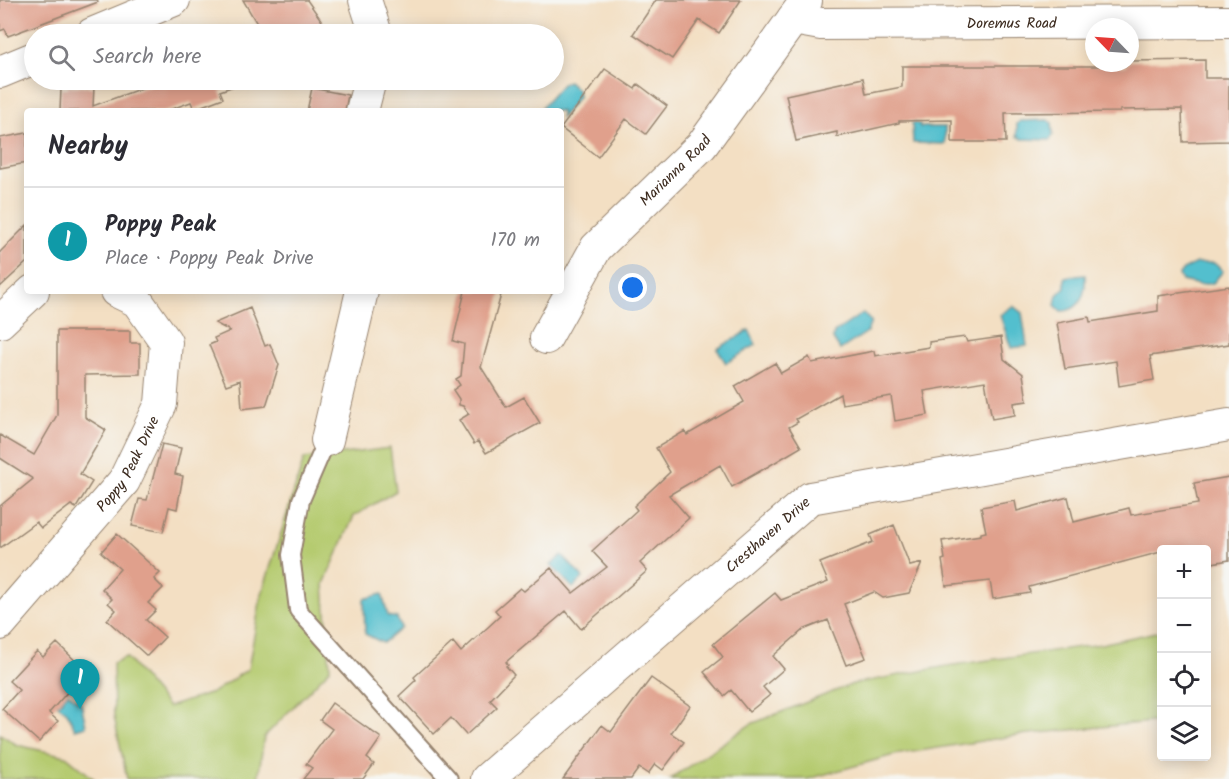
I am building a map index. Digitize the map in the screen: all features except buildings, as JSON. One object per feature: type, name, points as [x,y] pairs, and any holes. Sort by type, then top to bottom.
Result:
[{"type":"street","points":[[116,24],[174,0]]},
{"type":"street","points":[[365,0],[372,24]]},
{"type":"street","name":"Doremus Road","points":[[800,10],[821,24],[1229,22]]},
{"type":"street","name":"Marianna Road","points":[[546,338],[596,248],[702,145],[800,10]]},
{"type":"street","points":[[0,72],[24,62]]},
{"type":"street","points":[[363,108],[367,90]]},
{"type":"street","points":[[0,322],[30,294]]},
{"type":"street","name":"Poppy Peak Drive","points":[[0,624],[124,481],[161,404],[166,342],[137,301],[122,294]]},
{"type":"street","points":[[327,440],[361,294]]},
{"type":"street","name":"Cresthaven Drive","points":[[487,779],[810,498],[1229,424]]},
{"type":"lane","points":[[327,440],[302,500],[291,555],[298,610],[449,779]]},
{"type":"green space","points":[[390,448],[396,491],[354,516],[324,584],[330,669],[264,737],[258,779],[127,779],[114,716],[113,663],[126,657],[168,707],[212,693],[248,669],[261,597],[304,459]]},
{"type":"green space","points":[[1157,632],[1157,721],[1019,735],[894,755],[808,779],[670,779],[751,724],[853,684],[947,666],[1101,644]]},
{"type":"green space","points":[[0,734],[17,745],[66,756],[94,779],[0,779]]},
{"type":"water","points":[[568,81],[577,89],[578,97],[564,114],[564,108],[542,108],[557,90],[564,90],[564,83]]},
{"type":"water","points":[[1048,120],[1052,123],[1053,135],[1050,140],[1022,139],[1017,136],[1017,124],[1020,121]]},
{"type":"water","points":[[912,123],[920,124],[920,127],[945,127],[945,144],[913,143]]},
{"type":"water","points":[[1196,263],[1214,263],[1223,271],[1213,283],[1200,285],[1182,281],[1179,275]]},
{"type":"water","points":[[1085,275],[1085,288],[1078,304],[1074,308],[1061,311],[1055,305],[1057,295],[1065,287],[1065,277]]},
{"type":"water","points":[[1013,306],[1022,313],[1027,346],[1011,348],[1000,315]]},
{"type":"water","points":[[863,313],[871,322],[867,332],[840,350],[833,339],[834,333]]},
{"type":"water","points":[[749,330],[756,345],[726,363],[717,349]]},
{"type":"water","points":[[562,555],[583,578],[573,588],[551,565]]},
{"type":"water","points":[[382,594],[388,616],[397,618],[401,628],[383,643],[365,634],[364,599]]},
{"type":"water","points":[[68,693],[81,703],[86,726],[75,729],[67,712],[58,705]]},
{"type":"place","name":"Poppy Peak","points":[[80,709]]}]
